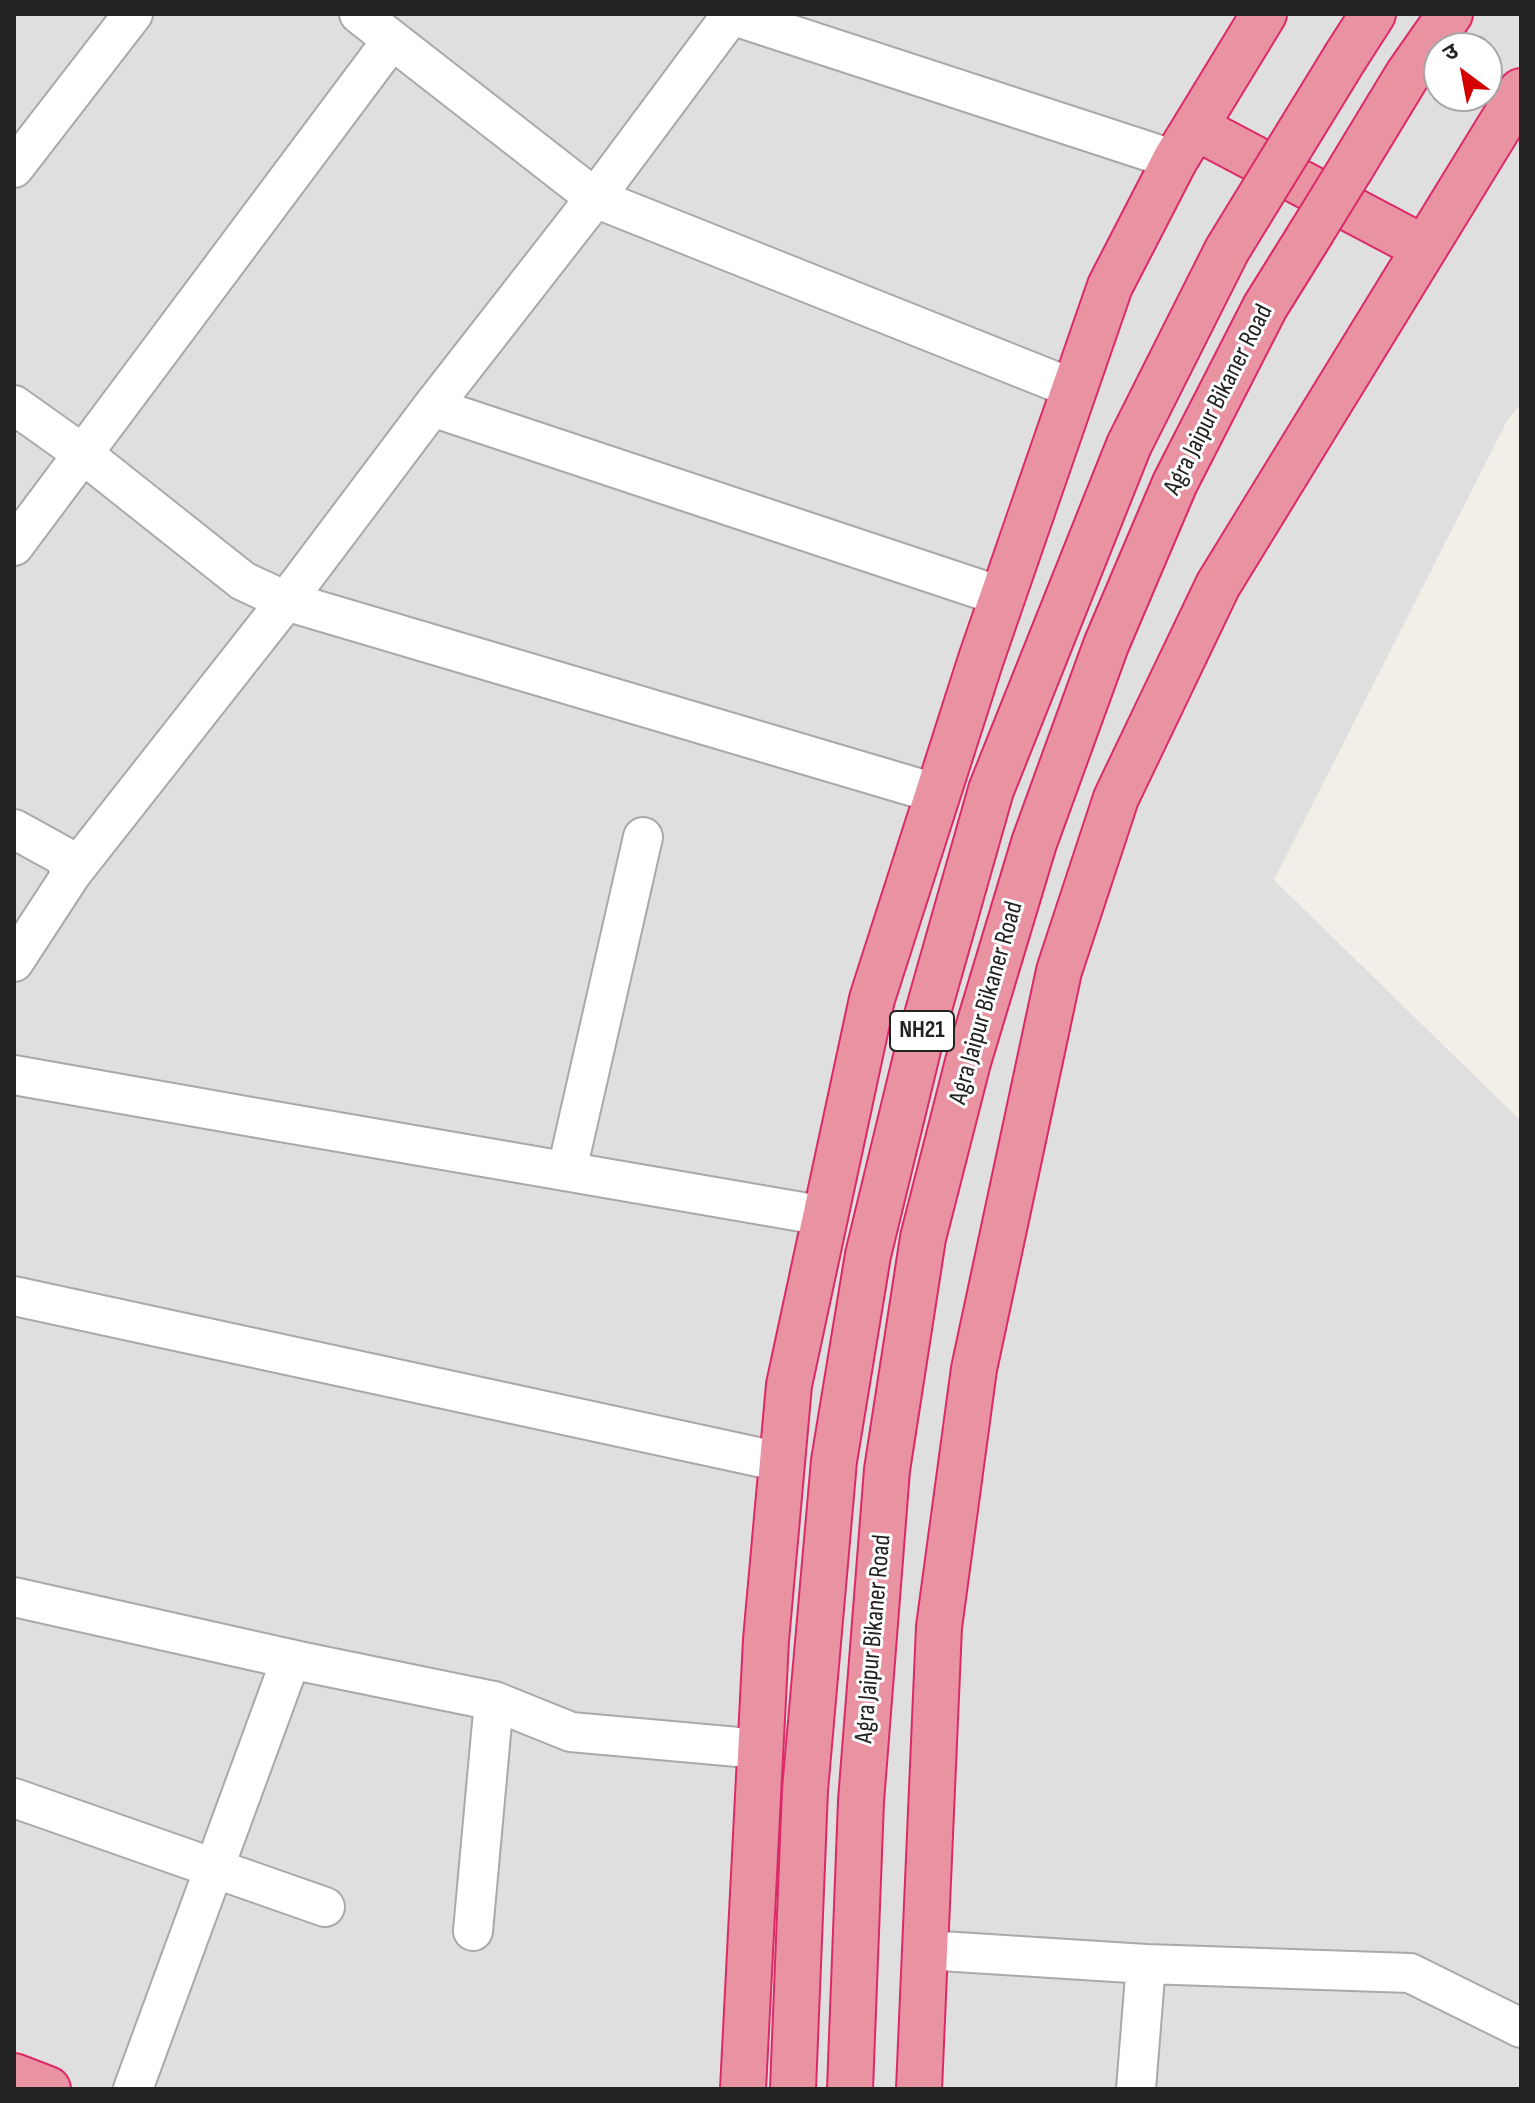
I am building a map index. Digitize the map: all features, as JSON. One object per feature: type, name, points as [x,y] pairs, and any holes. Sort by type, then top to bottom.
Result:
[{"type":"highway","points":[[743,2089],[766,1640],[789,1385],[872,999],[1003,597],[1110,286],[1185,143],[1264,14]]},
{"type":"highway","name":"Agra Jaipur Bikaner Road","points":[[793,2089],[805,1790],[834,1461],[868,1255],[922,1033],[991,790],[1129,445],[1227,250],[1373,14]]},
{"type":"highway","name":"Agra Jaipur Bikaner Road","points":[[850,2089],[861,1801],[887,1470],[923,1238],[968,1062],[1034,843],[1106,645],[1175,483],[1265,307],[1408,74],[1450,14]]},
{"type":"highway","points":[[919,2089],[939,1627],[971,1384],[1059,971],[1116,798],[1218,585],[1521,91]]},
{"type":"highway","points":[[1185,143],[1424,248]]},
{"type":"highway","points":[[14,2076],[48,2089]]},
{"type":"street","points":[[14,168],[133,14]]},
{"type":"street","points":[[359,14],[595,198],[1074,389]]},
{"type":"street","points":[[14,962],[72,873],[286,601],[732,14],[1185,143]]},
{"type":"street","points":[[14,546],[392,40]]},
{"type":"street","points":[[14,405],[83,454],[243,581],[286,601],[938,794]]},
{"type":"street","points":[[432,407],[1003,597]]},
{"type":"street","points":[[14,829],[63,856],[72,873]]},
{"type":"street","points":[[567,1170],[643,837]]},
{"type":"street","points":[[14,1075],[339,1134],[567,1170],[825,1216]]},
{"type":"street","points":[[14,1296],[781,1462]]},
{"type":"street","points":[[14,1597],[494,1701],[571,1732],[760,1749]]},
{"type":"street","points":[[133,2089],[291,1659]]},
{"type":"street","points":[[473,1931],[494,1701]]},
{"type":"street","points":[[14,1798],[325,1907]]},
{"type":"street","points":[[925,1950],[1146,1964],[1410,1973],[1521,2028]]},
{"type":"street","points":[[1136,2089],[1146,1964]]},
{"type":"shaded area","points":[[14,14],[1521,14],[1521,404],[1507,421],[1274,880],[1521,1121],[1521,2089],[14,2089]]}]
